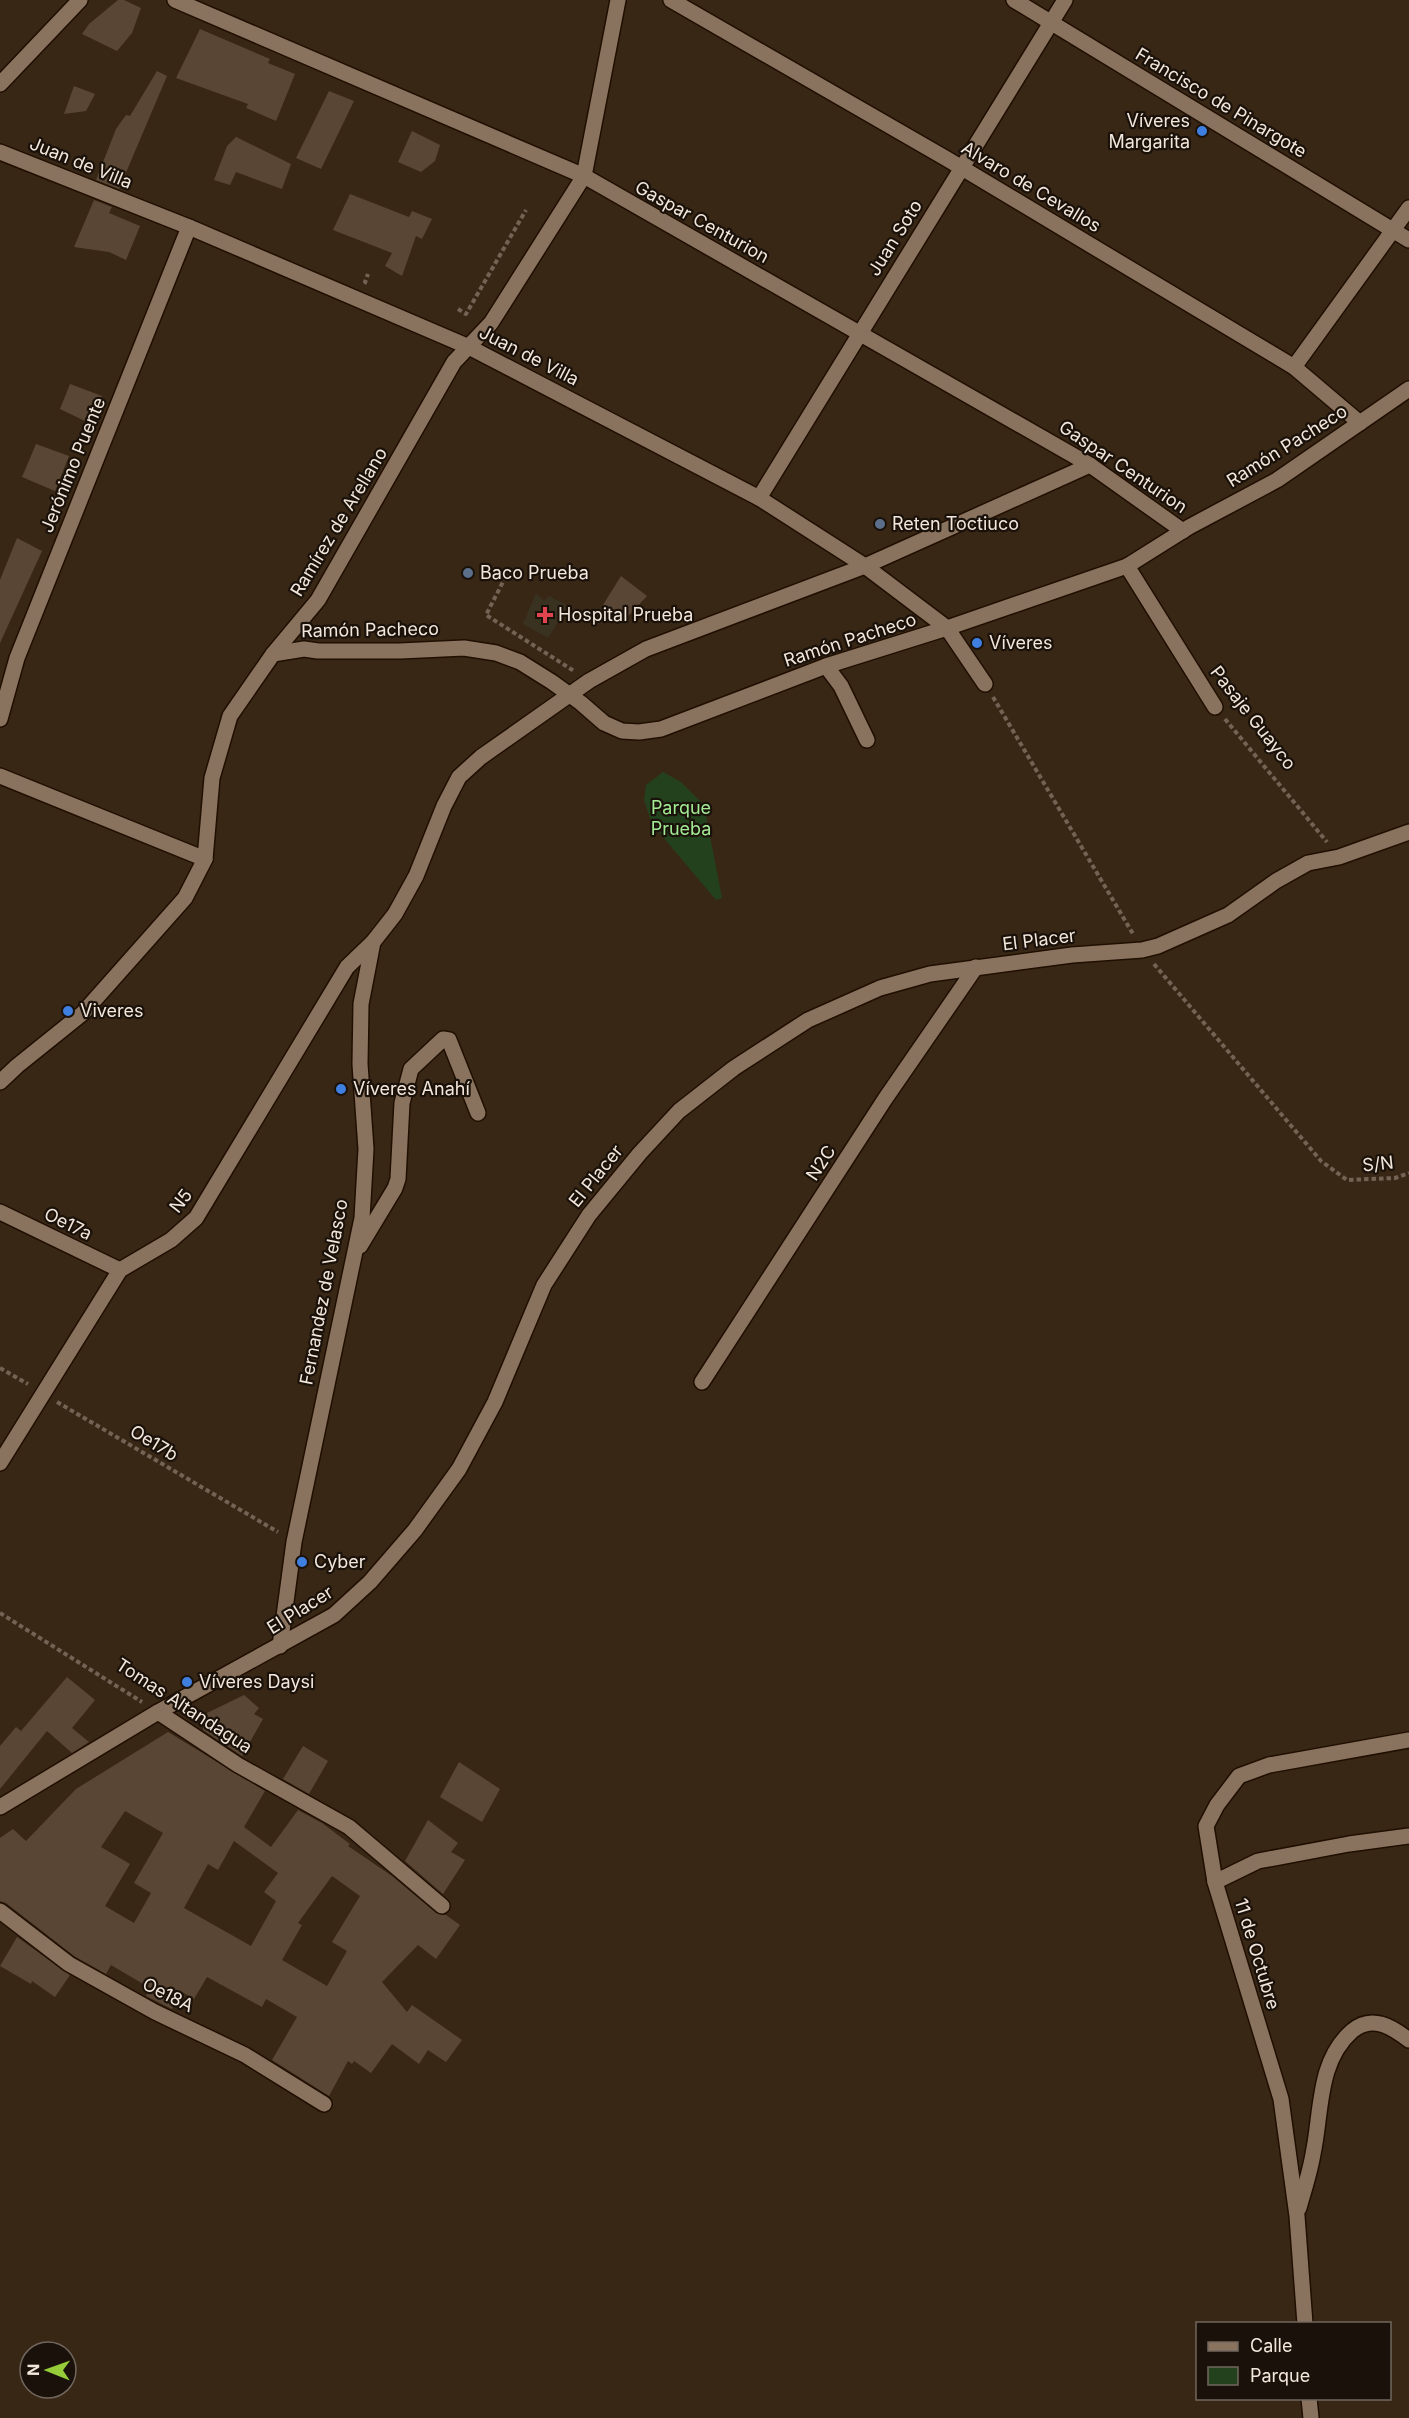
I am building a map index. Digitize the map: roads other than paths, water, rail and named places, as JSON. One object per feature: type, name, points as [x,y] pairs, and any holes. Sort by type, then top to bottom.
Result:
[{"type":"street","points":[[0,84],[80,0]]},
{"type":"street","name":"Gaspar Centurion","points":[[175,0],[584,176],[1090,465],[1183,531]]},
{"type":"street","name":"Ramírez de Arellano","points":[[0,1082],[83,1013],[185,898],[205,859],[212,778],[230,716],[273,654],[318,600],[454,362],[491,323],[584,176],[618,0]]},
{"type":"street","name":"Alvaro de Cevallos","points":[[670,0],[962,168],[1294,367],[1360,423]]},
{"type":"street","name":"Francisco de Pinargote","points":[[1014,0],[1409,240]]},
{"type":"street","name":"Juan Soto","points":[[759,498],[1065,0]]},
{"type":"street","name":"Juan de Villa","points":[[0,152],[189,227],[469,346],[759,498],[865,566],[947,628],[985,684]]},
{"type":"street","points":[[1294,367],[1409,208]]},
{"type":"street","name":"Jerónimo Puente","points":[[0,719],[17,658],[189,227]]},
{"type":"street","name":"Ramón Pacheco","points":[[273,654],[304,649],[400,651],[464,648],[496,653],[520,662],[570,694],[604,723],[622,731],[639,732],[661,729],[826,666],[947,628],[1127,566],[1183,531],[1277,480],[1409,389]]},
{"type":"street","name":"N5","points":[[0,1463],[120,1270],[171,1240],[196,1218],[347,968],[373,942],[395,914],[416,876],[444,806],[459,777],[481,757],[570,694],[645,649],[865,566],[1090,465]]},
{"type":"street","name":"Pasaje Guayco","points":[[1127,566],[1215,706]]},
{"type":"street","points":[[826,666],[841,686],[867,740]]},
{"type":"street","points":[[0,776],[205,859]]},
{"type":"street","name":"El Placer","points":[[0,1807],[158,1712],[334,1615],[370,1582],[415,1530],[459,1469],[495,1402],[544,1285],[589,1215],[640,1153],[679,1111],[734,1068],[808,1020],[880,988],[930,974],[976,967],[1072,955],[1142,950],[1158,946],[1228,915],[1276,881],[1308,863],[1339,856],[1409,832]]},
{"type":"street","name":"Fernandez de Velasco","points":[[280,1646],[294,1542],[362,1218],[366,1149],[360,1065],[361,1004],[373,942]]},
{"type":"street","name":"N2C","points":[[702,1382],[885,1099],[976,967]]},
{"type":"street","points":[[353,1258],[395,1188],[398,1179],[402,1103],[411,1069],[443,1039],[449,1040],[478,1113]]},
{"type":"street","name":"Oe17a","points":[[0,1212],[120,1270]]},
{"type":"street","name":"Tomas Altandagua","points":[[158,1712],[238,1765],[349,1827],[442,1906]]},
{"type":"street","name":"11 de Octubre","points":[[1305,2322],[1297,2216],[1281,2099],[1215,1882],[1206,1826],[1217,1805],[1239,1776],[1269,1765],[1409,1740]]},
{"type":"street","points":[[1215,1882],[1257,1861],[1349,1844],[1409,1836]]},
{"type":"street","name":"Oe18A","points":[[0,1911],[69,1964],[155,2012],[245,2055],[324,2104]]},
{"type":"street","points":[[1297,2216],[1314,2153],[1316,2126],[1329,2062],[1340,2042],[1356,2028],[1372,2023],[1390,2025],[1409,2040]]},
{"type":"street","points":[[1310,2400],[1311,2418]]},
{"type":"place","name":"Víveres Margarita","points":[[1202,131]]},
{"type":"place","name":"Reten Toctiuco","points":[[880,524]]},
{"type":"place","name":"Baco Prueba","points":[[468,573]]},
{"type":"place","name":"Hospital Prueba","points":[[545,615]]},
{"type":"place","name":"Víveres","points":[[977,643]]},
{"type":"place","name":"Viveres","points":[[68,1011]]},
{"type":"place","name":"Víveres Anahí","points":[[341,1089]]},
{"type":"place","name":"Cyber","points":[[302,1562]]},
{"type":"place","name":"Víveres Daysi","points":[[187,1682]]},
{"type":"park label","name":"Parque Prueba","points":[[681,818]]}]
